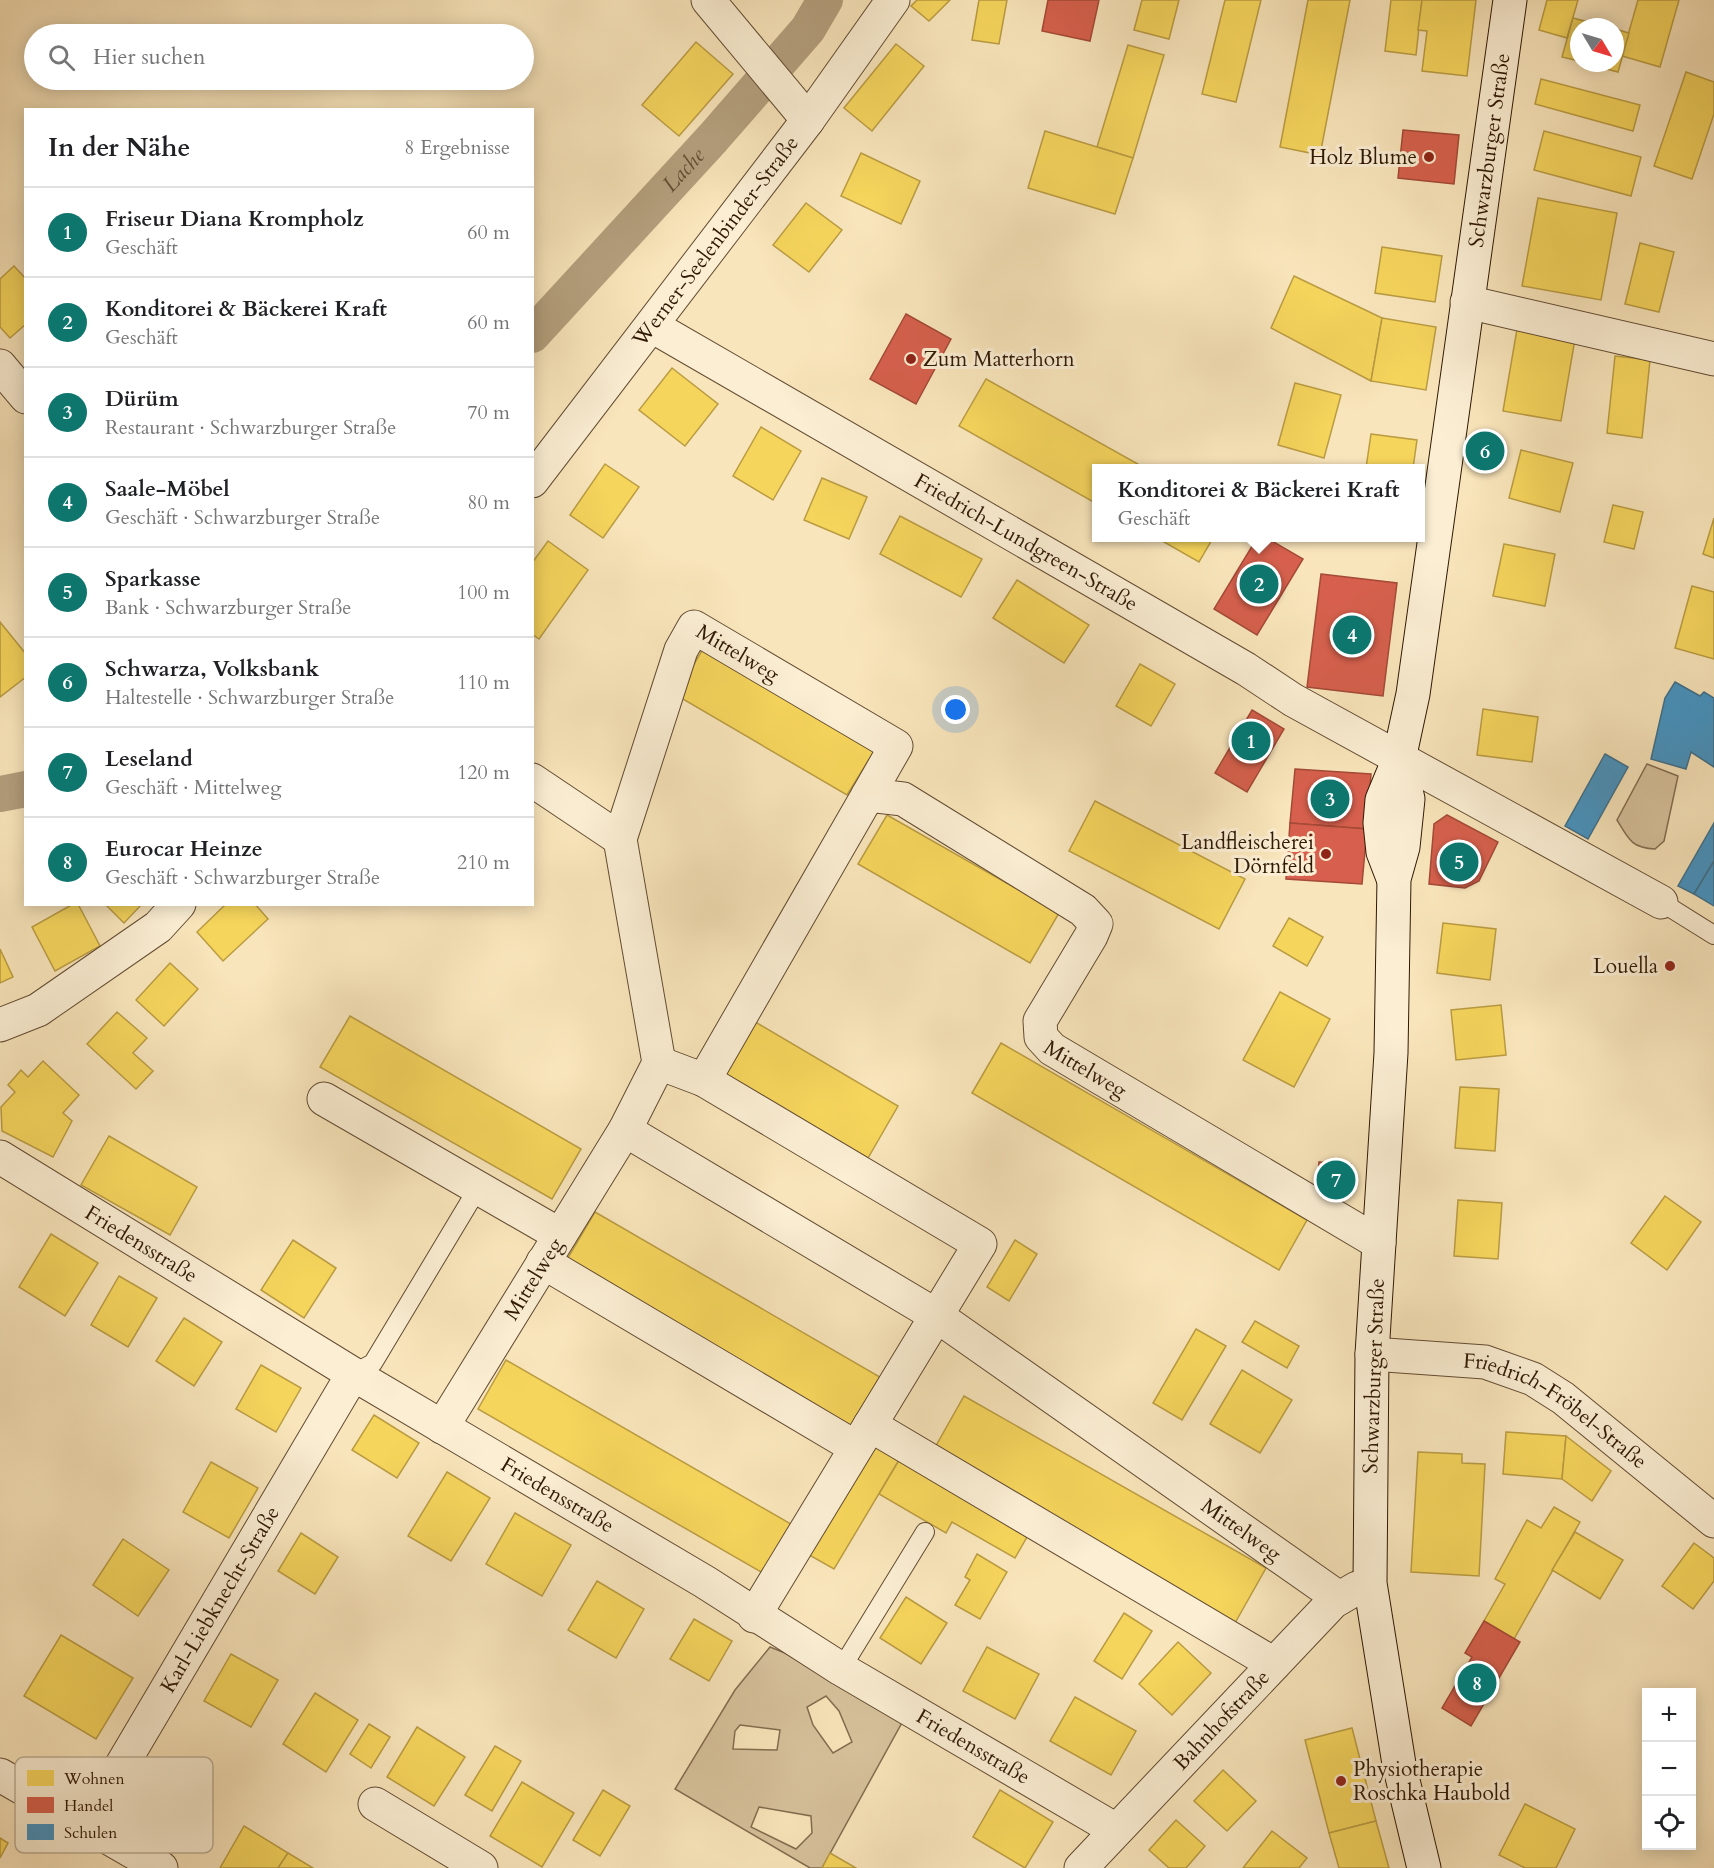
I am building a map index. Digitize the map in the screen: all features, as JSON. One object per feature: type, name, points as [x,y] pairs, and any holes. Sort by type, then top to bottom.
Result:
[{"type":"street","points":[[708,0],[798,109]]},
{"type":"street","name":"Werner-Seelenbinder-Straße","points":[[534,478],[652,326],[798,109],[893,0]]},
{"type":"street","name":"Schwarzburger Straße","points":[[1424,1868],[1399,1764],[1370,1583],[1372,1354],[1391,1053],[1394,879],[1403,847],[1408,799],[1399,759],[1413,694],[1510,0]]},
{"type":"street","points":[[1467,302],[1714,359]]},
{"type":"street","name":"Friedrich-Lundgreen-Straße","points":[[652,326],[1399,759],[1661,902]]},
{"type":"street","points":[[0,366],[24,395]]},
{"type":"street","name":"Mittelweg","points":[[442,1427],[625,1130],[658,1063],[620,839],[681,651],[694,627],[896,746],[704,1080]]},
{"type":"street","points":[[534,781],[620,839]]},
{"type":"street","name":"Mittelweg","points":[[868,795],[903,799],[1083,910],[1096,924],[1040,1021],[1041,1037],[1052,1049],[1379,1243]]},
{"type":"street","points":[[0,1025],[38,1010],[158,927],[177,906]]},
{"type":"street","points":[[658,1063],[704,1080],[980,1244],[754,1616]]},
{"type":"street","points":[[324,1100],[560,1235]]},
{"type":"street","name":"Mittelweg","points":[[625,1130],[937,1316],[1339,1598]]},
{"type":"street","name":"Friedensstraße","points":[[0,1157],[353,1374],[705,1582],[754,1616],[841,1669],[1116,1830]]},
{"type":"street","points":[[543,1262],[1274,1664]]},
{"type":"street","name":"Friedrich-Fröbel-Straße","points":[[1372,1354],[1485,1362],[1533,1379],[1563,1398],[1714,1521]]},
{"type":"street","name":"Karl-Liebknecht-Straße","points":[[127,1757],[353,1374]]},
{"type":"street","name":"Bahnhofstraße","points":[[1080,1868],[1339,1598],[1370,1583]]},
{"type":"street","points":[[0,1775],[15,1783]]},
{"type":"street","points":[[375,1804],[481,1868]]},
{"type":"street","points":[[135,1853],[160,1868]]},
{"type":"lane","points":[[1661,902],[1714,935]]},
{"type":"lane","points":[[353,1374],[373,1363],[478,1188]]},
{"type":"lane","points":[[841,1669],[925,1532]]},
{"type":"shaded area","points":[[1647,764],[1678,776],[1664,841],[1655,849],[1641,847],[1632,842],[1617,820]]},
{"type":"shaded area","points":[[770,1647],[785,1653],[904,1719],[822,1868],[810,1868],[675,1789],[735,1690]],"holes":[[[826,1696],[839,1711],[852,1742],[833,1753],[813,1725],[807,1707]],[[740,1725],[780,1730],[777,1750],[733,1749],[735,1731]],[[759,1807],[811,1816],[812,1833],[796,1849],[751,1827]]]},
{"type":"building: Wohnen","points":[[917,0],[950,0],[929,21],[911,6]]},
{"type":"building: Wohnen","points":[[979,0],[1007,0],[999,44],[972,40]]},
{"type":"building: Wohnen","points":[[1142,0],[1179,0],[1169,39],[1134,30]]},
{"type":"building: Wohnen","points":[[1225,0],[1261,0],[1236,102],[1202,94]]},
{"type":"building: Wohnen","points":[[1308,0],[1350,0],[1320,155],[1280,147]]},
{"type":"building: Wohnen","points":[[1391,0],[1422,0],[1416,55],[1385,51]]},
{"type":"building: Wohnen","points":[[1422,0],[1476,0],[1467,76],[1422,71],[1427,31],[1418,30]]},
{"type":"building: Wohnen","points":[[1547,0],[1578,0],[1573,18],[1570,18],[1567,38],[1539,30]]},
{"type":"building: Wohnen","points":[[1638,0],[1679,0],[1660,67],[1624,57],[1624,49]]},
{"type":"building: Wohnen","points":[[1570,29],[1570,59],[1562,57]]},
{"type":"building: Wohnen","points":[[1624,32],[1629,33],[1624,51]]},
{"type":"building: Wohnen","points":[[696,42],[733,74],[679,136],[642,105]]},
{"type":"building: Wohnen","points":[[896,44],[924,66],[872,131],[844,108]]},
{"type":"building: Wohnen","points":[[1128,45],[1164,55],[1133,158],[1097,147]]},
{"type":"building: Wohnen","points":[[1686,72],[1714,82],[1714,114],[1692,179],[1654,166]]},
{"type":"building: Wohnen","points":[[1541,79],[1640,105],[1633,131],[1535,104]]},
{"type":"building: Wohnen","points":[[1045,131],[1133,158],[1115,214],[1028,188]]},
{"type":"building: Wohnen","points":[[1544,131],[1641,157],[1631,196],[1534,170]]},
{"type":"building: Wohnen","points":[[861,153],[920,181],[901,224],[841,196]]},
{"type":"building: Wohnen","points":[[1538,198],[1617,213],[1601,300],[1522,286]]},
{"type":"building: Wohnen","points":[[806,203],[842,230],[809,272],[773,245]]},
{"type":"building: Wohnen","points":[[1640,243],[1674,252],[1659,312],[1625,304]]},
{"type":"building: Wohnen","points":[[1382,247],[1442,256],[1435,302],[1375,293]]},
{"type":"building: Wohnen","points":[[14,266],[24,277],[24,326],[10,338],[0,327],[0,279]]},
{"type":"building: Wohnen","points":[[1294,276],[1382,318],[1371,381],[1271,328]]},
{"type":"building: Wohnen","points":[[1382,318],[1436,327],[1426,390],[1371,381]]},
{"type":"building: Wohnen","points":[[1517,329],[1575,339],[1561,421],[1503,411]]},
{"type":"building: Wohnen","points":[[1615,356],[1650,360],[1642,438],[1607,433]]},
{"type":"building: Wohnen","points":[[672,368],[718,404],[685,446],[639,410]]},
{"type":"building: Wohnen","points":[[986,379],[1138,464],[1092,464],[1092,501],[959,426]]},
{"type":"building: Wohnen","points":[[1295,383],[1341,395],[1324,458],[1278,445]]},
{"type":"building: Wohnen","points":[[761,427],[801,451],[773,500],[733,476]]},
{"type":"building: Wohnen","points":[[1371,434],[1417,440],[1414,464],[1367,464]]},
{"type":"building: Wohnen","points":[[1521,450],[1573,463],[1560,512],[1509,498]]},
{"type":"building: Wohnen","points":[[605,464],[639,487],[603,538],[570,515]]},
{"type":"building: Wohnen","points":[[822,478],[867,497],[849,539],[804,520]]},
{"type":"building: Wohnen","points":[[1613,505],[1643,512],[1634,549],[1604,542]]},
{"type":"building: Wohnen","points":[[900,516],[982,559],[961,597],[880,554]]},
{"type":"building: Wohnen","points":[[1714,518],[1714,558],[1703,554]]},
{"type":"building: Wohnen","points":[[548,541],[588,570],[539,639],[534,635],[534,560]]},
{"type":"building: Wohnen","points":[[1164,542],[1211,542],[1199,562]]},
{"type":"building: Wohnen","points":[[1504,544],[1555,554],[1545,606],[1493,596]]},
{"type":"building: Wohnen","points":[[1017,580],[1089,625],[1064,663],[993,618]]},
{"type":"building: Wohnen","points":[[1692,586],[1714,592],[1714,659],[1675,648]]},
{"type":"building: Wohnen","points":[[0,622],[24,652],[24,679],[0,697]]},
{"type":"building: Wohnen","points":[[704,647],[876,748],[847,795],[676,695]]},
{"type":"building: Wohnen","points":[[1140,664],[1175,684],[1151,726],[1116,706]]},
{"type":"building: Wohnen","points":[[1483,709],[1538,717],[1532,762],[1477,755]]},
{"type":"building: Wohnen","points":[[1095,801],[1245,879],[1219,929],[1069,851]]},
{"type":"building: Wohnen","points":[[887,815],[1059,913],[1030,963],[858,864]]},
{"type":"building: Wohnen","points":[[69,906],[79,906],[100,946],[55,971],[32,927]]},
{"type":"building: Wohnen","points":[[107,906],[140,906],[124,923]]},
{"type":"building: Wohnen","points":[[224,906],[257,906],[268,919],[223,961],[197,932]]},
{"type":"building: Wohnen","points":[[1289,918],[1323,937],[1307,966],[1273,946]]},
{"type":"building: Wohnen","points":[[1443,923],[1496,929],[1490,980],[1437,973]]},
{"type":"building: Wohnen","points":[[0,949],[13,977],[0,983]]},
{"type":"building: Wohnen","points":[[170,963],[198,989],[164,1026],[136,1000]]},
{"type":"building: Wohnen","points":[[1280,992],[1330,1019],[1294,1087],[1243,1060]]},
{"type":"building: Wohnen","points":[[1501,1005],[1506,1055],[1456,1060],[1451,1010]]},
{"type":"building: Wohnen","points":[[117,1012],[147,1038],[133,1053],[153,1071],[136,1089],[87,1044]]},
{"type":"building: Wohnen","points":[[350,1016],[581,1149],[552,1199],[320,1067]]},
{"type":"building: Wohnen","points":[[747,1017],[898,1106],[868,1158],[716,1069]]},
{"type":"building: Wohnen","points":[[1001,1043],[1307,1220],[1279,1270],[972,1093]]},
{"type":"building: Wohnen","points":[[43,1061],[79,1095],[63,1113],[72,1121],[53,1157],[2,1131],[1,1107],[15,1092],[8,1085],[21,1070],[28,1077]]},
{"type":"building: Wohnen","points":[[1460,1087],[1499,1089],[1495,1151],[1455,1148]]},
{"type":"building: Wohnen","points":[[109,1136],[197,1187],[170,1235],[81,1185]]},
{"type":"building: Wohnen","points":[[1665,1196],[1701,1222],[1667,1270],[1631,1243]]},
{"type":"building: Wohnen","points":[[1458,1200],[1502,1203],[1498,1259],[1454,1256]]},
{"type":"building: Wohnen","points":[[595,1212],[885,1380],[856,1430],[566,1261]]},
{"type":"building: Wohnen","points":[[51,1234],[98,1263],[65,1316],[19,1287]]},
{"type":"building: Wohnen","points":[[293,1240],[336,1268],[304,1318],[261,1290]]},
{"type":"building: Wohnen","points":[[1015,1240],[1037,1254],[1009,1301],[987,1287]]},
{"type":"building: Wohnen","points":[[119,1276],[157,1298],[128,1347],[91,1325]]},
{"type":"building: Wohnen","points":[[184,1318],[222,1342],[194,1386],[156,1361]]},
{"type":"building: Wohnen","points":[[1255,1321],[1299,1346],[1287,1368],[1242,1342]]},
{"type":"building: Wohnen","points":[[1196,1329],[1226,1346],[1182,1420],[1153,1403]]},
{"type":"building: Wohnen","points":[[506,1360],[796,1527],[768,1576],[478,1409]]},
{"type":"building: Wohnen","points":[[261,1365],[301,1388],[276,1432],[236,1409]]},
{"type":"building: Wohnen","points":[[1242,1370],[1292,1400],[1260,1453],[1210,1424]]},
{"type":"building: Wohnen","points":[[964,1396],[1266,1568],[1235,1623],[933,1451]]},
{"type":"building: Wohnen","points":[[374,1415],[419,1443],[397,1478],[352,1450]]},
{"type":"building: Wohnen","points":[[1506,1432],[1566,1436],[1562,1479],[1503,1474]]},
{"type":"building: Wohnen","points":[[1566,1436],[1611,1471],[1592,1501],[1562,1479]]},
{"type":"building: Wohnen","points":[[871,1437],[902,1455],[834,1569],[804,1552]]},
{"type":"building: Wohnen","points":[[1418,1452],[1462,1454],[1462,1463],[1485,1464],[1479,1576],[1411,1572]]},
{"type":"building: Wohnen","points":[[902,1455],[1031,1530],[1015,1558],[952,1522],[946,1533],[879,1494]]},
{"type":"building: Wohnen","points":[[211,1462],[258,1488],[229,1538],[183,1512]]},
{"type":"building: Wohnen","points":[[447,1472],[490,1498],[451,1561],[408,1536]]},
{"type":"building: Wohnen","points":[[1554,1507],[1580,1522],[1514,1639],[1484,1621],[1505,1584],[1495,1579],[1527,1520],[1541,1528]]},
{"type":"building: Wohnen","points":[[515,1513],[571,1545],[542,1596],[486,1564]]},
{"type":"building: Wohnen","points":[[1575,1532],[1623,1560],[1600,1599],[1552,1570]]},
{"type":"building: Wohnen","points":[[301,1533],[338,1557],[315,1594],[278,1571]]},
{"type":"building: Wohnen","points":[[123,1539],[169,1570],[138,1616],[93,1585]]},
{"type":"building: Wohnen","points":[[1694,1543],[1714,1558],[1714,1581],[1693,1609],[1662,1586]]},
{"type":"building: Wohnen","points":[[977,1554],[1007,1572],[980,1619],[955,1605],[970,1580],[965,1577]]},
{"type":"building: Wohnen","points":[[597,1581],[644,1609],[616,1658],[568,1630]]},
{"type":"building: Wohnen","points":[[906,1597],[947,1623],[921,1664],[880,1638]]},
{"type":"building: Wohnen","points":[[1124,1613],[1152,1631],[1122,1679],[1094,1661]]},
{"type":"building: Wohnen","points":[[694,1619],[732,1641],[709,1681],[670,1659]]},
{"type":"building: Wohnen","points":[[61,1635],[133,1678],[96,1739],[24,1696]]},
{"type":"building: Wohnen","points":[[1178,1642],[1211,1673],[1172,1715],[1139,1684]]},
{"type":"building: Wohnen","points":[[987,1647],[1039,1674],[1015,1719],[963,1691]]},
{"type":"building: Wohnen","points":[[231,1654],[278,1680],[251,1727],[204,1701]]},
{"type":"building: Wohnen","points":[[315,1693],[358,1720],[326,1772],[283,1744]]},
{"type":"building: Wohnen","points":[[1075,1697],[1136,1731],[1111,1775],[1050,1741]]},
{"type":"building: Wohnen","points":[[369,1724],[390,1737],[371,1768],[350,1754]]},
{"type":"building: Wohnen","points":[[417,1727],[465,1757],[434,1806],[387,1777]]},
{"type":"building: Wohnen","name":"Physiotherapie Roschka Haubold","points":[[1352,1728],[1376,1821],[1329,1833],[1305,1740]]},
{"type":"building: Wohnen","points":[[495,1746],[521,1761],[492,1811],[465,1795]]},
{"type":"building: Wohnen","points":[[1223,1770],[1256,1801],[1227,1831],[1194,1801]]},
{"type":"building: Wohnen","points":[[522,1782],[574,1813],[542,1867],[490,1836]]},
{"type":"building: Wohnen","points":[[603,1790],[630,1806],[600,1856],[573,1840]]},
{"type":"building: Wohnen","points":[[1000,1790],[1053,1822],[1025,1868],[973,1837]]},
{"type":"building: Wohnen","points":[[1525,1804],[1575,1829],[1556,1868],[1525,1868],[1499,1855]]},
{"type":"building: Wohnen","points":[[1176,1820],[1205,1846],[1186,1868],[1169,1868],[1149,1850]]},
{"type":"building: Wohnen","points":[[1376,1821],[1389,1868],[1339,1868],[1329,1833]]},
{"type":"building: Wohnen","points":[[244,1826],[288,1853],[278,1868],[220,1868]]},
{"type":"building: Wohnen","points":[[1272,1831],[1307,1858],[1299,1868],[1243,1868]]},
{"type":"building: Wohnen","points":[[0,1838],[8,1843],[0,1858]]},
{"type":"building: Wohnen","points":[[288,1853],[313,1868],[278,1868]]},
{"type":"building: Wohnen","points":[[830,1853],[856,1868],[822,1868]]},
{"type":"building: Handel","points":[[1048,0],[1099,0],[1090,41],[1042,31]]},
{"type":"building: Handel","name":"Holz Blume","points":[[1403,130],[1459,135],[1454,184],[1398,178]]},
{"type":"building: Handel","name":"Zum Matterhorn","points":[[906,314],[951,339],[916,404],[870,379]]},
{"type":"building: Handel","points":[[1255,542],[1274,542],[1303,559],[1257,635],[1214,609]]},
{"type":"building: Handel","points":[[1321,574],[1397,583],[1383,696],[1307,687]]},
{"type":"building: Handel","points":[[1252,710],[1284,729],[1247,792],[1215,773]]},
{"type":"building: Handel","points":[[1295,769],[1371,774],[1367,829],[1290,823]]},
{"type":"building: Handel","points":[[1447,815],[1498,842],[1479,881],[1465,888],[1429,884],[1434,824]]},
{"type":"building: Handel","name":"Landfleischerei Dörnfeld","points":[[1290,823],[1367,829],[1362,884],[1286,879]]},
{"type":"building: Handel","points":[[1319,1162],[1351,1164],[1349,1195],[1317,1193]]},
{"type":"building: Handel","points":[[1484,1621],[1520,1642],[1471,1726],[1442,1708],[1472,1657],[1465,1653]]},
{"type":"building: Schulen","points":[[1675,682],[1700,696],[1704,692],[1714,698],[1714,767],[1691,752],[1686,769],[1651,759],[1665,698]]},
{"type":"building: Schulen","points":[[1605,754],[1628,767],[1588,839],[1565,826]]},
{"type":"building: Schulen","points":[[1714,823],[1714,861],[1694,894],[1678,886]]},
{"type":"building: Schulen","points":[[1714,861],[1714,906],[1694,894]]},
{"type":"waterway","name":"Lache","points":[[534,333],[713,138],[808,29],[825,0]]},
{"type":"waterway","name":"Lache","points":[[0,794],[24,789]]},
{"type":"place","name":"Holz Blume","points":[[1429,157]]},
{"type":"place","name":"Zum Matterhorn","points":[[911,359]]},
{"type":"place","name":"Schwarza, Volksbank","points":[[1485,451]]},
{"type":"place","name":"Konditorei & Bäckerei Kraft","points":[[1259,584]]},
{"type":"place","name":"Saale-Möbel","points":[[1352,635]]},
{"type":"place","name":"Friseur Diana Krompholz","points":[[1251,741]]},
{"type":"place","name":"Dürüm","points":[[1330,799]]},
{"type":"place","name":"Landfleischerei Dörnfeld","points":[[1326,854]]},
{"type":"place","name":"Sparkasse","points":[[1459,862]]},
{"type":"place","name":"Louella","points":[[1670,966]]},
{"type":"place","name":"Leseland","points":[[1336,1180]]},
{"type":"place","name":"Eurocar Heinze","points":[[1477,1683]]},
{"type":"place","name":"Physiotherapie Roschka Haubold","points":[[1341,1781]]}]
